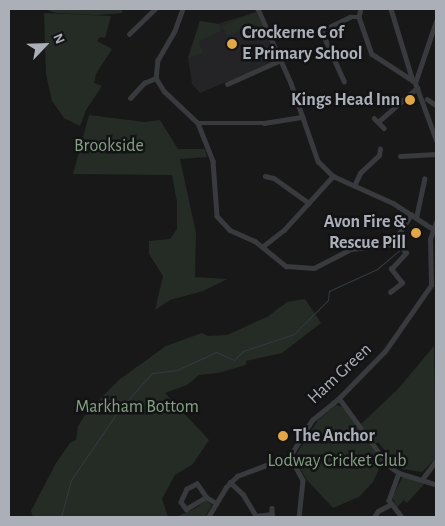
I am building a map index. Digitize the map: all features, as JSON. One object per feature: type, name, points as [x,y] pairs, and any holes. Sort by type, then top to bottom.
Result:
[{"type":"street","points":[[129,34],[155,9]]},
{"type":"street","points":[[183,9],[175,31],[158,60],[156,78],[164,91],[198,123],[213,161],[217,216],[230,230],[262,247],[286,266],[303,269],[314,268],[351,249],[388,246],[396,241],[414,216],[424,179]]},
{"type":"street","points":[[258,9],[281,60],[303,117],[314,153],[333,176],[414,216],[433,229]]},
{"type":"street","points":[[361,9],[359,17],[372,54],[415,84]]},
{"type":"street","points":[[391,9],[415,84],[436,140]]},
{"type":"street","points":[[344,82],[321,31],[350,17],[359,17]]},
{"type":"street","points":[[378,122],[415,84],[436,21]]},
{"type":"street","points":[[227,84],[281,60]]},
{"type":"street","points":[[130,98],[144,83],[156,78]]},
{"type":"street","points":[[427,99],[436,105]]},
{"type":"street","points":[[198,123],[264,123],[303,117]]},
{"type":"street","points":[[374,118],[384,128]]},
{"type":"street","points":[[354,186],[360,173],[380,155],[380,149]]},
{"type":"street","points":[[400,156],[436,154]]},
{"type":"street","points":[[265,176],[274,178],[309,203]]},
{"type":"street","points":[[262,247],[284,230],[333,176]]},
{"type":"street","name":"Ham Green","points":[[290,456],[312,420],[339,398],[385,351],[425,296],[432,280],[430,247],[436,222]]},
{"type":"street","points":[[390,292],[402,283],[391,268],[406,253],[396,241]]},
{"type":"street","points":[[339,398],[384,461],[399,473],[423,478],[436,484]]},
{"type":"street","points":[[208,517],[230,482],[243,472],[281,462],[290,456],[304,480],[300,517]]},
{"type":"street","points":[[423,478],[436,461]]},
{"type":"street","points":[[399,473],[390,497],[390,505],[402,517]]},
{"type":"street","points":[[230,482],[242,494],[256,516],[272,516],[272,508]]},
{"type":"street","points":[[206,497],[189,509],[181,502],[187,489],[197,484],[206,497],[216,503]]},
{"type":"street","points":[[374,517],[378,511],[390,505]]},
{"type":"shaded area","name":"Crockerne C of E Primary School","points":[[256,12],[278,60],[200,93],[192,84],[188,58],[200,21],[217,24]]},
{"type":"green space","points":[[44,9],[123,9],[122,13],[96,15],[56,13]]},
{"type":"green space","points":[[256,12],[264,29],[259,31],[255,25],[227,36],[222,26]]},
{"type":"green space","points":[[44,13],[111,16],[105,38],[100,37],[97,41],[112,49],[96,74],[94,83],[102,86],[86,110],[80,126],[64,118],[52,101],[46,74]]},
{"type":"green space","points":[[200,21],[219,24],[221,31],[201,40],[199,44],[203,53],[188,58]]},
{"type":"green space","name":"Brookside","points":[[89,115],[145,122],[160,120],[178,149],[205,149],[207,157],[180,159],[196,233],[195,277],[227,279],[203,291],[170,300],[155,310],[163,276],[149,254],[149,241],[170,239],[177,229],[177,202],[172,175],[73,174]]},
{"type":"green space","name":"Markham Bottom","points":[[305,299],[321,323],[282,353],[246,361],[246,365],[218,373],[199,375],[187,385],[165,393],[209,440],[193,464],[175,475],[162,499],[168,517],[33,517],[31,511],[56,463],[70,443],[76,440],[78,426],[87,412],[120,379],[166,346],[202,333],[208,336],[227,335],[267,317],[287,302]]},
{"type":"green space","points":[[434,346],[436,458],[422,472],[402,469],[386,458],[389,456],[378,442],[375,444],[361,424],[398,389]]},
{"type":"green space","name":"Lodway Cricket Club","points":[[336,405],[343,407],[382,462],[373,482],[359,497],[333,508],[306,479],[294,458],[318,420]]},
{"type":"green space","points":[[403,476],[426,482],[407,503],[404,500],[397,507],[392,498]]},
{"type":"green space","points":[[206,500],[212,505],[205,517],[176,517],[196,508]]},
{"type":"waterway","points":[[61,517],[71,480],[118,411],[152,373],[177,370],[216,352],[234,360],[243,351],[294,334],[328,300],[329,291],[377,269],[400,250]]},
{"type":"place","name":"Crockerne C of E Primary School","points":[[232,44]]},
{"type":"place","name":"Kings Head Inn","points":[[410,100]]},
{"type":"place","name":"Avon Fire & Rescue Pill","points":[[416,233]]},
{"type":"place","name":"The Anchor","points":[[283,436]]}]
